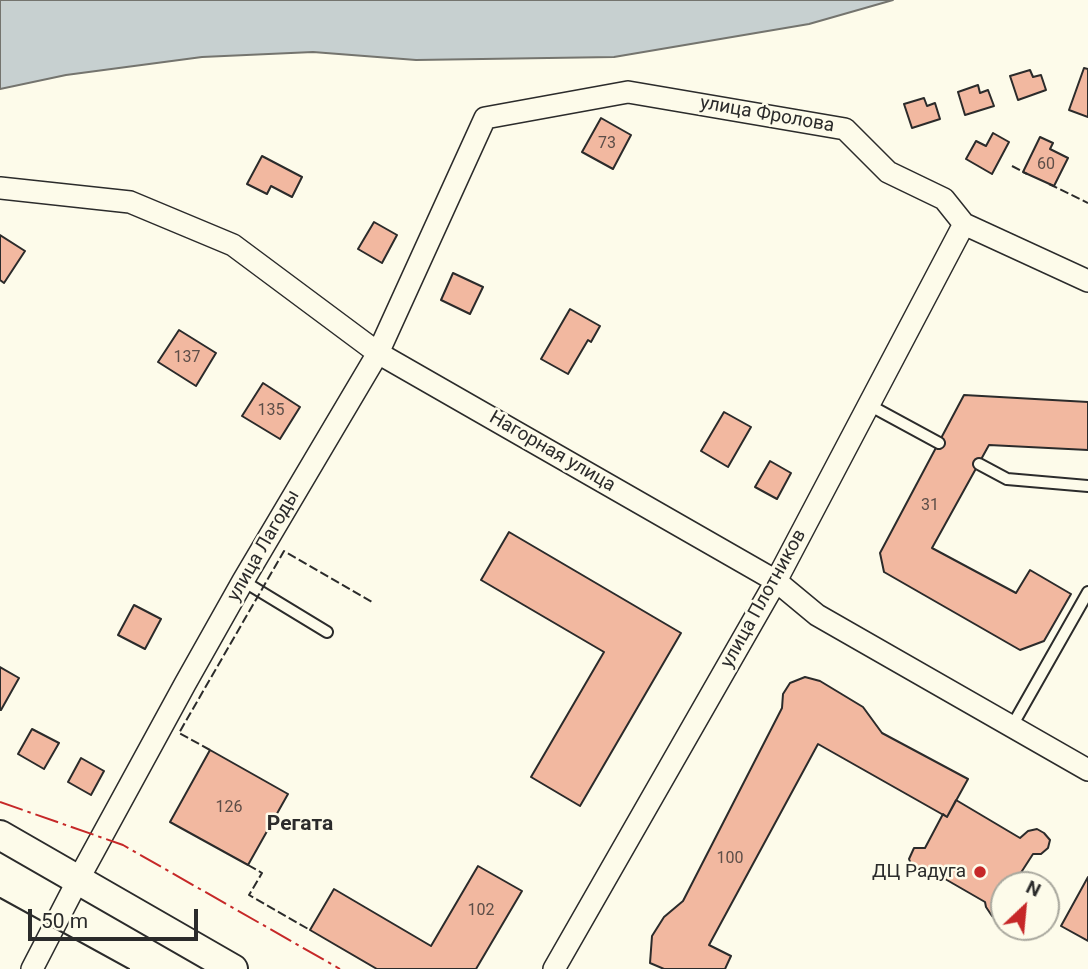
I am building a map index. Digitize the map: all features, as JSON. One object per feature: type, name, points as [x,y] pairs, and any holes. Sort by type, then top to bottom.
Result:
[{"type":"street","name":"улица Фролова","points":[[485,118],[628,92],[845,129],[888,172],[944,199],[964,224],[1088,281]]},
{"type":"street","name":"улица Лагоды","points":[[32,969],[78,880],[243,581],[378,353],[485,118]]},
{"type":"street","name":"Нагорная улица","points":[[0,188],[131,202],[233,245],[378,353],[776,581],[817,615],[1088,770]]},
{"type":"street","name":"улица Плотников","points":[[554,969],[776,581],[964,224]]},
{"type":"street","points":[[0,835],[233,969]]},
{"type":"lane","points":[[869,405],[939,443]]},
{"type":"lane","points":[[979,464],[1007,479],[1088,486]]},
{"type":"lane","points":[[243,581],[327,632]]},
{"type":"lane","points":[[1012,726],[1088,592]]},
{"type":"shaded area","points":[[0,0],[893,0],[809,24],[614,57],[416,60],[313,52],[202,57],[66,75],[0,89]]},
{"type":"building","points":[[1084,68],[1088,69],[1088,117],[1069,110]]},
{"type":"building","points":[[1030,70],[1033,77],[1041,75],[1046,90],[1018,100],[1010,76]]},
{"type":"building","points":[[978,85],[980,93],[988,90],[994,106],[965,115],[958,92]]},
{"type":"building","points":[[924,98],[927,106],[935,103],[940,119],[912,128],[904,104]]},
{"type":"building","points":[[601,118],[631,135],[613,169],[582,152]]},
{"type":"building","points":[[993,133],[1009,142],[992,174],[966,159],[976,141],[986,146]]},
{"type":"building","points":[[1040,137],[1053,143],[1050,149],[1068,158],[1054,186],[1023,172]]},
{"type":"building","points":[[262,156],[302,177],[292,197],[271,186],[267,194],[247,184]]},
{"type":"building","points":[[374,222],[397,235],[382,263],[358,249]]},
{"type":"building","points":[[0,235],[25,251],[4,283],[0,280]]},
{"type":"building","points":[[453,273],[483,287],[470,314],[441,300]]},
{"type":"building","points":[[570,309],[600,326],[591,342],[588,340],[568,374],[541,359]]},
{"type":"building","points":[[179,330],[216,353],[196,386],[158,362]]},
{"type":"building","points":[[263,383],[300,407],[280,439],[242,416]]},
{"type":"building","points":[[964,395],[1088,402],[1088,450],[989,445],[932,548],[1016,593],[1030,570],[1071,594],[1044,641],[1020,650],[884,572],[880,553]]},
{"type":"building","points":[[724,412],[751,427],[728,467],[701,451]]},
{"type":"building","points":[[770,461],[791,473],[777,499],[755,487]]},
{"type":"building","points":[[509,532],[681,633],[580,806],[531,777],[604,652],[481,580]]},
{"type":"building","points":[[134,605],[161,619],[145,649],[118,635]]},
{"type":"building","points":[[0,667],[19,678],[1,710],[0,710]]},
{"type":"building","points":[[805,677],[820,681],[863,707],[882,733],[968,779],[947,817],[818,744],[709,945],[731,956],[725,969],[664,969],[650,963],[652,936],[664,917],[683,901],[782,708],[783,694],[790,683]]},
{"type":"building","points":[[32,729],[59,743],[44,769],[18,754]]},
{"type":"building","points":[[210,750],[288,794],[248,865],[170,822]]},
{"type":"building","points":[[81,758],[104,771],[91,795],[68,782]]},
{"type":"building","points":[[956,800],[1020,838],[1028,831],[1037,829],[1050,840],[1048,848],[1041,854],[1033,854],[1022,871],[990,871],[990,913],[985,902],[933,872],[920,873],[913,869],[909,859],[914,848],[925,848],[943,814],[947,817]]},
{"type":"building","points":[[478,866],[522,891],[476,969],[377,969],[310,930],[334,889],[431,946]]},
{"type":"building","points":[[1088,877],[1088,941],[1061,926]]},
{"type":"tram line","points":[[0,898],[129,969]]},
{"type":"fence","points":[[1012,166],[1027,174]]},
{"type":"fence","points":[[1049,184],[1088,203]]},
{"type":"fence","points":[[210,750],[179,733],[284,551],[372,602]]},
{"type":"fence","points":[[248,865],[262,873],[249,895],[310,930]]},
{"type":"power","points":[[0,802],[123,845],[340,969]]},
{"type":"place","name":"ДЦ Радуга","points":[[980,872]]},
{"type":"district","name":"Регата","points":[[300,825]]}]
